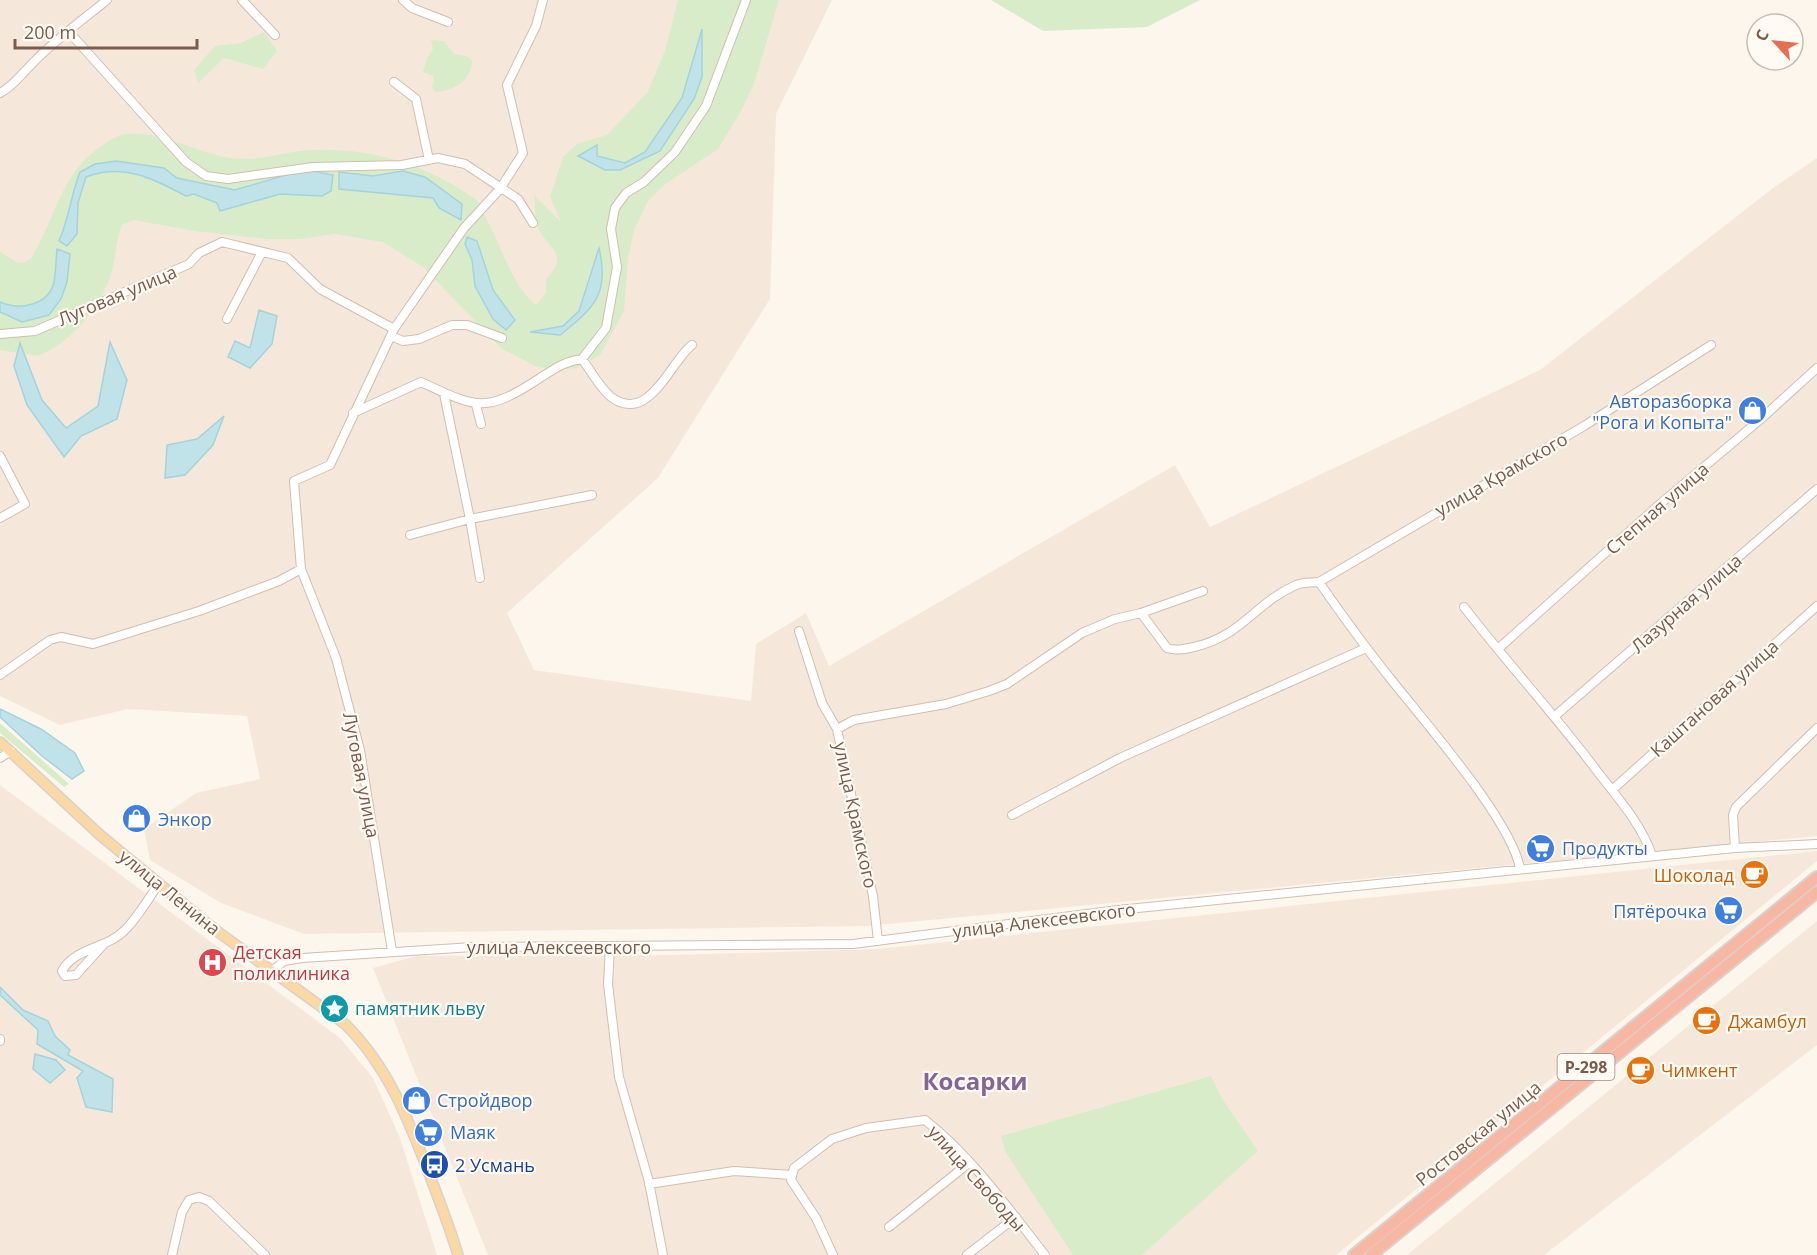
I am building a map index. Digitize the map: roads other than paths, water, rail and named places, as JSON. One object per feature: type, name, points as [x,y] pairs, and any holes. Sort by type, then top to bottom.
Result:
[{"type":"highway","name":"Ростовская улица","points":[[1354,1255],[1817,877]]},
{"type":"highway","name":"Ростовская улица","points":[[1371,1255],[1817,892]]},
{"type":"main road","name":"улица Ленина","points":[[0,742],[100,835],[214,929],[345,1024],[371,1052],[387,1076],[408,1121],[450,1227],[458,1255]]},
{"type":"street","points":[[0,93],[15,85],[28,68],[107,0]]},
{"type":"street","points":[[242,0],[275,35]]},
{"type":"street","points":[[403,0],[412,9],[448,22]]},
{"type":"street","name":"Луговая улица","points":[[392,951],[360,750],[336,658],[301,569],[294,481],[330,465],[392,333],[464,228],[500,189],[523,153],[507,85],[536,26],[543,0]]},
{"type":"street","points":[[353,413],[421,382],[444,394],[480,406],[516,393],[569,361],[582,360],[606,328],[617,267],[611,229],[615,208],[626,193],[644,182],[675,152],[706,106],[746,0]]},
{"type":"street","points":[[69,32],[186,162],[206,176],[228,179],[313,167],[402,165],[438,158],[465,164],[518,199],[533,223]]},
{"type":"street","points":[[393,82],[416,99],[429,160]]},
{"type":"street","name":"Луговая улица","points":[[0,334],[35,331],[189,264],[199,253],[222,242],[288,258],[320,289],[392,333]]},
{"type":"street","points":[[227,319],[262,252]]},
{"type":"street","points":[[392,333],[403,341],[419,339],[452,325],[467,325],[502,338]]},
{"type":"street","points":[[582,360],[611,397],[625,403],[650,397],[692,345]]},
{"type":"street","name":"улица Крамского","points":[[878,941],[873,896],[837,729],[854,720],[946,704],[1008,684],[1082,633],[1115,619],[1141,613],[1167,648],[1191,647],[1225,637],[1260,608],[1295,586],[1319,582],[1584,426],[1711,345]]},
{"type":"street","name":"Степная улица","points":[[1499,648],[1817,368]]},
{"type":"street","points":[[444,394],[480,578]]},
{"type":"street","points":[[476,405],[480,424]]},
{"type":"street","points":[[0,456],[26,504],[0,518]]},
{"type":"street","name":"Лазурная улица","points":[[1556,716],[1817,489]]},
{"type":"street","points":[[410,535],[470,519],[592,495]]},
{"type":"street","points":[[0,675],[50,640],[62,637],[93,644],[199,611],[279,581],[301,569]]},
{"type":"street","points":[[1319,582],[1366,648],[1478,791],[1513,847],[1520,869]]},
{"type":"street","points":[[1141,613],[1203,591]]},
{"type":"street","name":"Каштановая улица","points":[[1612,790],[1817,606]]},
{"type":"street","points":[[1464,607],[1556,716],[1612,790],[1649,845],[1652,856]]},
{"type":"street","points":[[799,631],[822,703],[837,729]]},
{"type":"street","points":[[1012,815],[1120,758],[1221,715],[1260,694],[1366,648]]},
{"type":"street","points":[[1735,848],[1733,815],[1736,807],[1817,728]]},
{"type":"street","points":[[0,758],[11,752]]},
{"type":"street","name":"улица Алексеевского","points":[[272,971],[284,961],[392,951],[473,947],[803,945],[878,941],[1118,910],[1735,848],[1817,844]]},
{"type":"street","points":[[103,945],[76,975],[65,976],[62,971],[72,959],[103,945],[125,930],[159,883]]},
{"type":"street","points":[[610,947],[608,984],[618,1077],[649,1184],[663,1255]]},
{"type":"street","name":"улица Свободы","points":[[792,1175],[794,1168],[832,1139],[866,1128],[925,1120],[941,1132],[969,1163],[1016,1217],[1045,1255]]},
{"type":"street","points":[[889,1227],[969,1163]]},
{"type":"street","points":[[649,1184],[734,1171],[792,1175],[791,1180],[816,1218],[833,1255]]},
{"type":"street","points":[[172,1255],[182,1212],[189,1200],[199,1197],[209,1201],[265,1255]]},
{"type":"street","points":[[967,1255],[1016,1217]]},
{"type":"water","points":[[702,29],[702,77],[694,99],[660,151],[620,170],[605,170],[578,156],[597,145],[597,156],[625,163],[645,152],[682,98]]},
{"type":"water","points":[[116,161],[164,168],[177,178],[235,190],[286,175],[313,171],[333,175],[331,191],[322,196],[280,194],[220,211],[217,203],[194,194],[186,196],[138,174],[100,173],[86,177],[78,203],[77,234],[67,246],[59,241],[80,172],[95,164]]},
{"type":"water","points":[[403,171],[425,177],[462,204],[461,220],[439,208],[433,198],[339,189],[339,172],[373,176]]},
{"type":"water","points":[[467,237],[477,241],[493,290],[515,320],[506,330],[493,319],[475,286],[472,260],[465,244]]},
{"type":"water","points":[[599,248],[602,277],[600,289],[590,308],[560,335],[530,332],[563,326],[579,311]]},
{"type":"water","points":[[57,249],[70,254],[67,282],[61,299],[49,315],[22,322],[0,312],[0,302],[24,306],[40,301],[46,296],[54,282]]},
{"type":"water","points":[[259,310],[277,316],[272,344],[250,368],[228,357],[235,341],[250,348]]},
{"type":"water","points":[[110,342],[127,380],[117,419],[81,436],[64,457],[27,405],[14,366],[20,343],[42,400],[66,428],[98,406]]},
{"type":"water","points":[[224,416],[213,445],[185,475],[165,478],[167,445],[197,439]]},
{"type":"water","points":[[0,709],[41,729],[75,753],[84,771],[72,779],[42,756],[0,717]]},
{"type":"water","points":[[0,987],[23,1010],[48,1021],[55,1036],[70,1050],[68,1055],[113,1079],[112,1112],[86,1107],[77,1078],[83,1071],[37,1044],[38,1030],[0,995]]},
{"type":"water","points":[[35,1054],[56,1060],[65,1070],[50,1083],[33,1069]]},
{"type":"place","name":"Авторазборка \"Рога и Копыта\"","points":[[1753,411]]},
{"type":"place","name":"Энкор","points":[[137,819]]},
{"type":"place","name":"Продукты","points":[[1541,848]]},
{"type":"place","name":"Шоколад","points":[[1755,875]]},
{"type":"place","name":"Пятёрочка","points":[[1728,911]]},
{"type":"place","name":"Детская поликлиника","points":[[212,962]]},
{"type":"place","name":"памятник льву","points":[[334,1008]]},
{"type":"place","name":"Джамбул","points":[[1707,1021]]},
{"type":"place","name":"Чимкент","points":[[1640,1070]]},
{"type":"place","name":"Стройдвор","points":[[416,1100]]},
{"type":"place","name":"Маяк","points":[[429,1132]]},
{"type":"place","name":"2 Усмань","points":[[434,1165]]},
{"type":"district","name":"Косарки","points":[[975,1080]]}]
